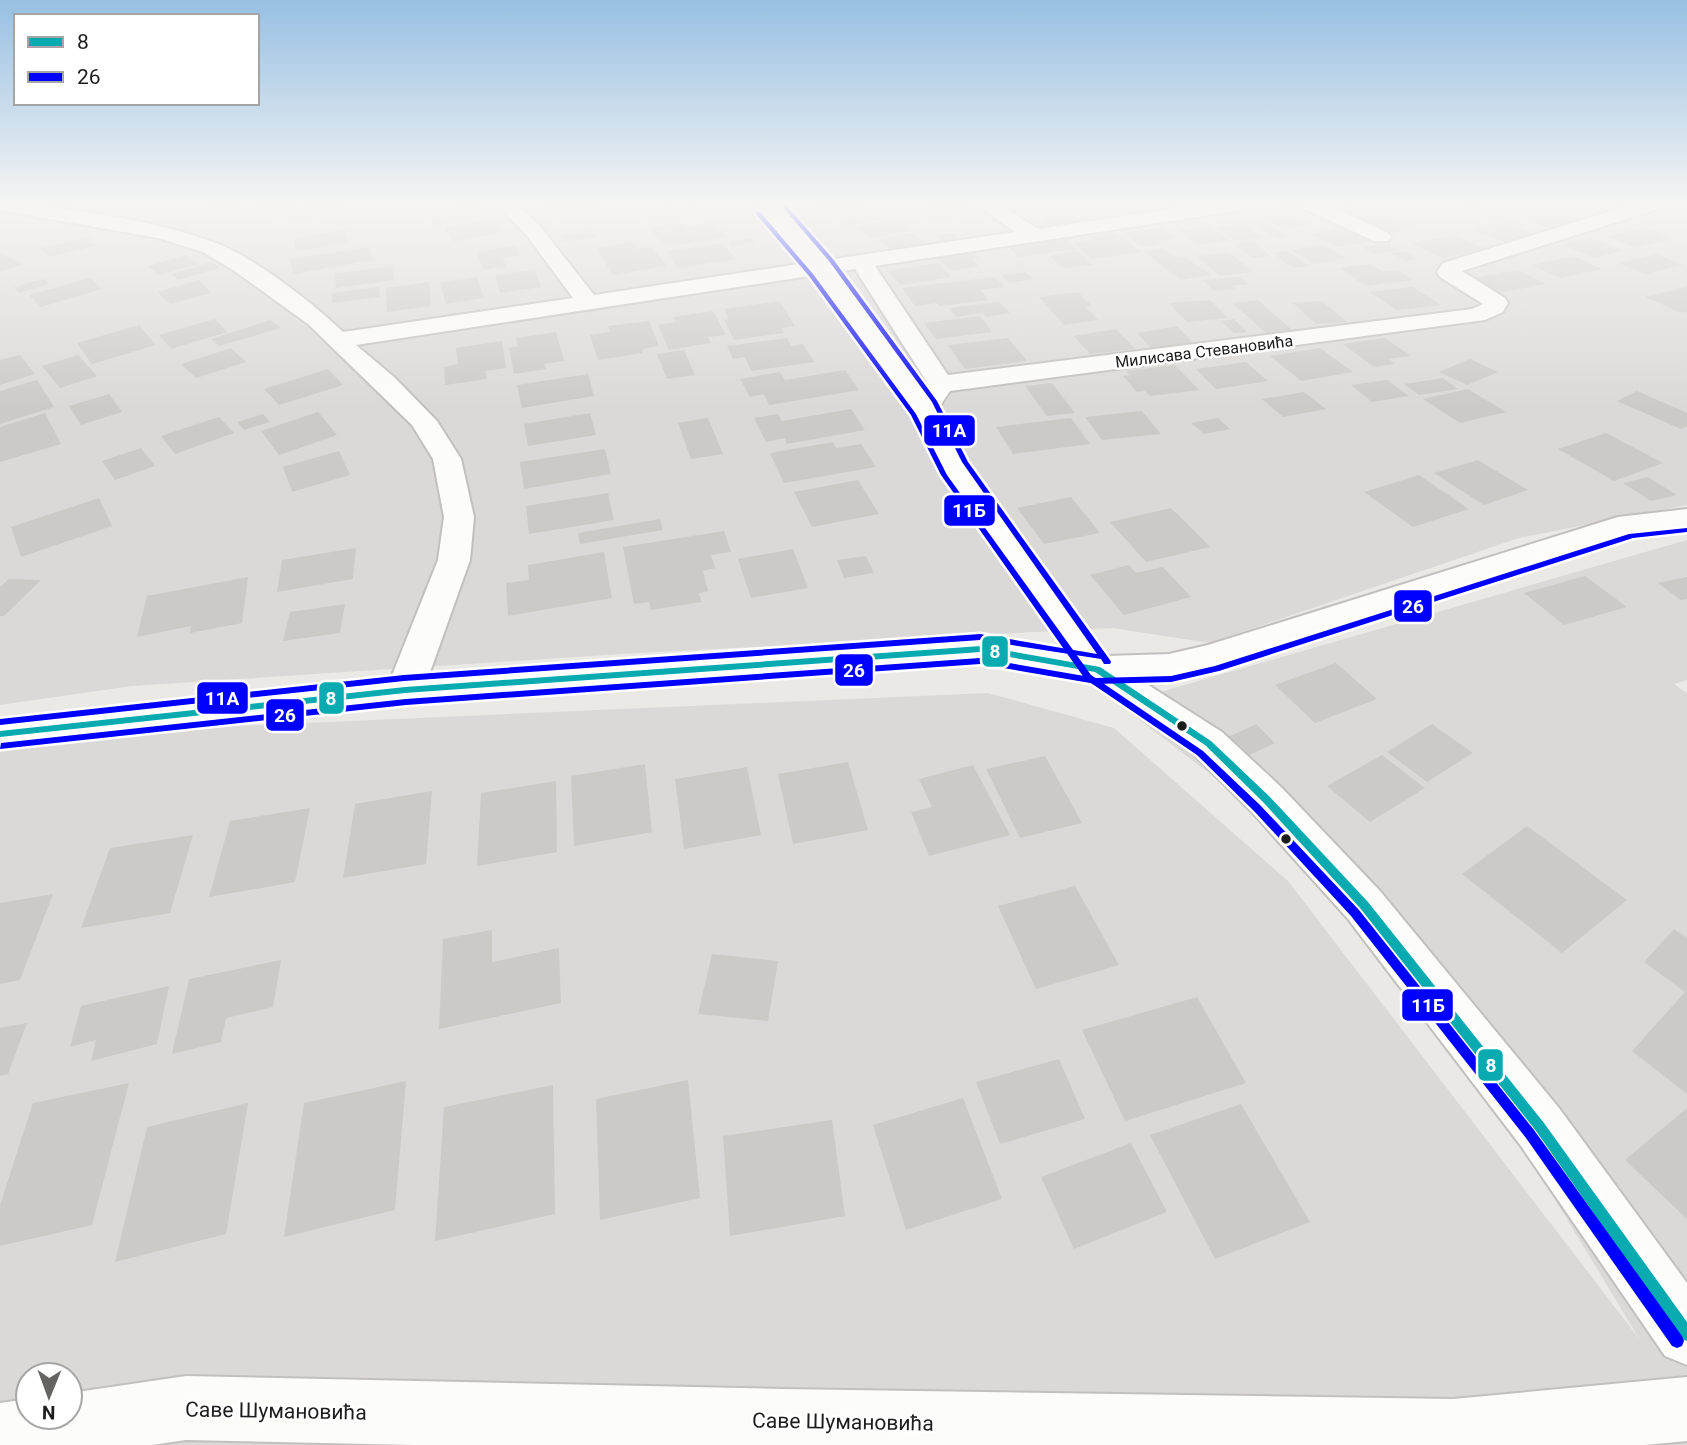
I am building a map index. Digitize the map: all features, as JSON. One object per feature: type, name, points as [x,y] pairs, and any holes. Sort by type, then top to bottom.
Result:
[{"type":"street","points":[[252,272],[316,319],[423,421],[447,459],[458,517],[454,560],[405,690]]},
{"type":"street","points":[[565,272],[587,301]]},
{"type":"street","points":[[338,340],[784,272]]},
{"type":"street","points":[[825,272],[925,409],[954,468],[1097,669],[1209,743],[1266,799],[1364,905],[1540,1127],[1687,1334]]},
{"type":"street","points":[[868,272],[941,384],[925,409]]},
{"type":"street","name":"Милисава Стевановића","points":[[941,384],[1478,315],[1495,307],[1497,303],[1493,298],[1449,272]]},
{"type":"street","points":[[0,734],[405,690],[981,649],[1097,669],[1169,667],[1212,657],[1629,524],[1687,518]]},
{"type":"street","name":"Саве Шумановића","points":[[0,1436],[187,1408],[796,1422],[1452,1431],[1687,1409]]},
{"type":"shaded area","points":[[0,272],[1687,272],[1687,505],[1519,538],[1210,643],[1112,628],[622,654],[132,686],[0,705]]},
{"type":"shaded area","points":[[1687,540],[1687,680],[1674,684],[1687,693],[1687,1445],[0,1445],[0,752],[143,730],[988,693],[1114,728],[1288,881],[1640,1340],[1519,1140],[1266,817],[1119,704]]},
{"type":"building","points":[[176,272],[204,272],[178,280],[171,274]]},
{"type":"building","points":[[393,272],[394,280],[336,288],[335,274]]},
{"type":"building","points":[[536,272],[541,287],[500,293],[495,275]]},
{"type":"building","points":[[888,272],[947,272],[952,277],[901,285]]},
{"type":"building","points":[[1025,272],[1033,279],[1010,283],[1001,275]]},
{"type":"building","points":[[1171,272],[1207,272],[1211,275],[1181,280]]},
{"type":"building","points":[[1216,272],[1249,272],[1220,276]]},
{"type":"building","points":[[1346,272],[1402,272],[1414,280],[1366,286]]},
{"type":"building","points":[[1523,272],[1546,284],[1502,292],[1474,278]]},
{"type":"building","points":[[1548,272],[1586,272],[1560,278]]},
{"type":"building","points":[[477,277],[484,298],[446,304],[440,283]]},
{"type":"building","points":[[995,277],[1005,287],[980,290],[989,300],[939,306],[937,303],[915,306],[902,288]]},
{"type":"building","points":[[1239,277],[1248,284],[1231,286],[1235,289],[1214,291],[1203,280]]},
{"type":"building","points":[[90,278],[102,289],[41,307],[29,295]]},
{"type":"building","points":[[44,279],[49,284],[19,293],[14,287]]},
{"type":"building","points":[[199,280],[211,293],[170,304],[157,292]]},
{"type":"building","points":[[429,282],[431,306],[387,312],[386,288]]},
{"type":"building","points":[[379,287],[380,297],[332,303],[332,293]]},
{"type":"building","points":[[1413,287],[1441,305],[1397,310],[1369,292]]},
{"type":"building","points":[[1687,287],[1687,312],[1682,313],[1645,297]]},
{"type":"building","points":[[1078,292],[1092,306],[1086,307],[1098,320],[1064,325],[1039,297]]},
{"type":"building","points":[[1210,300],[1228,318],[1187,322],[1169,303]]},
{"type":"building","points":[[1258,300],[1292,330],[1266,333],[1232,303]]},
{"type":"building","points":[[779,301],[795,326],[781,328],[784,333],[734,340],[724,320],[729,319],[724,309]]},
{"type":"building","points":[[1322,301],[1347,322],[1316,324],[1293,303]]},
{"type":"building","points":[[999,302],[1010,313],[986,317],[983,313],[956,317],[949,308]]},
{"type":"building","points":[[713,311],[726,335],[708,337],[711,343],[669,350],[658,325],[676,322],[673,317]]},
{"type":"building","points":[[980,316],[992,332],[936,339],[924,323]]},
{"type":"building","points":[[215,319],[227,332],[171,349],[159,335]]},
{"type":"building","points":[[1234,319],[1247,332],[1234,333],[1221,321]]},
{"type":"building","points":[[270,320],[281,328],[219,346],[211,339]]},
{"type":"building","points":[[649,321],[659,346],[642,349],[643,353],[598,360],[590,335],[610,332],[608,326]]},
{"type":"building","points":[[139,325],[156,345],[92,364],[77,343]]},
{"type":"building","points":[[1177,326],[1194,344],[1151,348],[1137,333]]},
{"type":"building","points":[[1116,329],[1135,349],[1090,354],[1074,336]]},
{"type":"building","points":[[556,332],[564,361],[544,364],[546,369],[514,374],[509,348],[518,346],[516,338]]},
{"type":"building","points":[[787,338],[791,346],[803,344],[814,362],[751,371],[745,357],[733,359],[727,346]]},
{"type":"building","points":[[1008,338],[1027,361],[965,369],[948,345]]},
{"type":"building","points":[[1385,338],[1411,356],[1388,359],[1395,364],[1374,367],[1343,344]]},
{"type":"building","points":[[502,341],[506,368],[485,371],[487,379],[445,385],[444,367],[458,364],[456,348]]},
{"type":"building","points":[[231,348],[246,362],[196,378],[181,364]]},
{"type":"building","points":[[1320,348],[1353,372],[1301,381],[1270,356]]},
{"type":"building","points":[[684,350],[695,375],[667,379],[657,354]]},
{"type":"building","points":[[20,355],[35,374],[0,385],[0,360]]},
{"type":"building","points":[[78,355],[97,376],[60,388],[42,366]]},
{"type":"building","points":[[1470,359],[1498,372],[1467,385],[1439,372]]},
{"type":"building","points":[[1246,362],[1268,381],[1216,389],[1196,369]]},
{"type":"building","points":[[1175,365],[1199,390],[1150,396],[1145,391],[1137,392],[1123,376],[1130,375],[1126,371]]},
{"type":"building","points":[[328,369],[343,385],[279,405],[264,389]]},
{"type":"building","points":[[845,370],[859,390],[769,405],[764,394],[750,397],[740,379],[780,372],[785,380]]},
{"type":"building","points":[[588,374],[594,396],[522,408],[517,385]]},
{"type":"building","points":[[1443,378],[1458,389],[1419,395],[1404,384]]},
{"type":"building","points":[[37,380],[54,407],[0,424],[0,391]]},
{"type":"building","points":[[1387,380],[1409,396],[1372,402],[1351,385]]},
{"type":"building","points":[[1052,383],[1075,413],[1047,416],[1025,386]]},
{"type":"building","points":[[1468,389],[1506,412],[1460,423],[1423,399]]},
{"type":"building","points":[[1637,391],[1687,413],[1687,426],[1681,429],[1617,401]]},
{"type":"building","points":[[1304,392],[1326,409],[1283,417],[1262,399]]},
{"type":"building","points":[[109,394],[122,412],[81,425],[69,406]]},
{"type":"building","points":[[851,409],[865,430],[787,444],[785,438],[766,442],[754,418],[778,414],[782,421]]},
{"type":"building","points":[[1142,411],[1161,434],[1102,440],[1085,417]]},
{"type":"building","points":[[318,412],[337,435],[279,455],[261,431]]},
{"type":"building","points":[[45,413],[61,444],[0,462],[0,427]]},
{"type":"building","points":[[590,413],[596,435],[528,446],[524,424]]},
{"type":"building","points":[[263,414],[270,422],[244,430],[237,422]]},
{"type":"building","points":[[219,417],[234,433],[175,454],[161,436]]},
{"type":"building","points":[[708,418],[723,454],[691,459],[678,423]]},
{"type":"building","points":[[1071,418],[1090,444],[1013,454],[996,427]]},
{"type":"building","points":[[1218,418],[1230,429],[1204,434],[1191,423]]},
{"type":"building","points":[[1606,433],[1663,463],[1614,481],[1558,449]]},
{"type":"building","points":[[833,442],[836,448],[861,444],[876,467],[784,483],[770,453]]},
{"type":"building","points":[[141,448],[155,466],[115,480],[102,461]]},
{"type":"building","points":[[605,449],[611,474],[524,489],[520,462]]},
{"type":"building","points":[[339,451],[350,475],[292,492],[283,467]]},
{"type":"building","points":[[1478,460],[1528,490],[1484,505],[1434,473]]},
{"type":"building","points":[[1419,475],[1469,509],[1413,527],[1364,492]]},
{"type":"building","points":[[1648,477],[1677,495],[1651,501],[1623,483]]},
{"type":"building","points":[[858,480],[879,514],[812,527],[794,492]]},
{"type":"building","points":[[608,493],[614,520],[529,534],[526,506]]},
{"type":"building","points":[[1071,497],[1100,533],[1044,544],[1017,508]]},
{"type":"building","points":[[99,498],[112,526],[21,557],[11,527]]},
{"type":"building","points":[[1171,508],[1210,547],[1146,562],[1110,522]]},
{"type":"building","points":[[660,519],[663,530],[580,544],[578,533]]},
{"type":"building","points":[[724,531],[731,552],[711,555],[715,568],[703,571],[708,591],[699,593],[701,602],[651,610],[649,602],[634,604],[623,547]]},
{"type":"building","points":[[356,548],[353,579],[277,592],[282,560]]},
{"type":"building","points":[[793,549],[808,588],[751,598],[738,559]]},
{"type":"building","points":[[604,552],[612,598],[508,616],[506,583],[529,580],[528,565]]},
{"type":"building","points":[[866,556],[874,573],[844,578],[837,560]]},
{"type":"building","points":[[1129,565],[1136,573],[1163,567],[1191,597],[1124,615],[1090,575]]},
{"type":"building","points":[[1585,576],[1627,607],[1564,625],[1524,593]]},
{"type":"building","points":[[248,577],[242,623],[190,633],[191,626],[137,637],[147,596]]},
{"type":"building","points":[[1687,577],[1687,599],[1681,600],[1658,583]]},
{"type":"building","points":[[9,579],[41,580],[4,616],[0,616],[0,587]]},
{"type":"building","points":[[345,604],[340,633],[283,641],[290,612]]},
{"type":"building","points":[[1336,663],[1377,699],[1315,723],[1275,685]]},
{"type":"building","points":[[1256,724],[1275,743],[1245,757],[1226,738]]},
{"type":"building","points":[[1432,724],[1473,753],[1427,782],[1387,752]]},
{"type":"building","points":[[1382,755],[1425,788],[1370,822],[1327,786]]},
{"type":"building","points":[[1045,756],[1082,823],[1020,838],[986,769]]},
{"type":"building","points":[[848,762],[868,830],[793,844],[778,774]]},
{"type":"building","points":[[645,764],[652,832],[574,846],[571,776]]},
{"type":"building","points":[[973,765],[1010,835],[929,856],[911,812],[932,807],[919,779]]},
{"type":"building","points":[[747,767],[761,835],[684,849],[675,779]]},
{"type":"building","points":[[556,781],[557,852],[477,866],[481,793]]},
{"type":"building","points":[[432,791],[426,864],[343,878],[355,804]]},
{"type":"building","points":[[310,808],[295,882],[209,897],[230,821]]},
{"type":"building","points":[[1527,826],[1627,900],[1562,953],[1462,874]]},
{"type":"building","points":[[193,835],[170,913],[81,928],[110,848]]},
{"type":"building","points":[[1075,886],[1119,965],[1036,989],[998,906]]},
{"type":"building","points":[[53,894],[20,980],[0,984],[0,903]]},
{"type":"building","points":[[1674,929],[1687,938],[1687,1094],[1632,1051],[1685,992],[1644,962]]},
{"type":"building","points":[[492,930],[492,962],[559,948],[561,1003],[439,1029],[443,939]]},
{"type":"building","points":[[712,954],[778,961],[768,1021],[698,1014]]},
{"type":"building","points":[[281,960],[273,1007],[226,1018],[221,1042],[172,1054],[189,979]]},
{"type":"building","points":[[169,986],[157,1044],[91,1061],[96,1040],[70,1047],[81,1006]]},
{"type":"building","points":[[1197,997],[1246,1083],[1125,1121],[1082,1030]]},
{"type":"building","points":[[27,1023],[8,1074],[0,1076],[0,1028]]},
{"type":"building","points":[[1059,1059],[1085,1119],[1000,1144],[976,1082]]},
{"type":"building","points":[[688,1080],[700,1198],[600,1220],[596,1099]]},
{"type":"building","points":[[406,1081],[395,1210],[284,1237],[304,1103]]},
{"type":"building","points":[[129,1083],[92,1225],[0,1246],[0,1205],[33,1103]]},
{"type":"building","points":[[553,1085],[555,1214],[435,1241],[444,1107]]},
{"type":"building","points":[[963,1098],[1002,1199],[906,1230],[873,1125]]},
{"type":"building","points":[[248,1103],[226,1234],[115,1262],[147,1127]]},
{"type":"building","points":[[1241,1104],[1310,1222],[1215,1259],[1150,1135]]},
{"type":"building","points":[[1687,1108],[1687,1219],[1625,1160]]},
{"type":"building","points":[[832,1120],[845,1216],[730,1236],[723,1136]]},
{"type":"building","points":[[1131,1143],[1167,1212],[1074,1249],[1041,1177]]},
{"type":"transit line","name":"11Б","points":[[809,272],[914,415],[944,475],[1088,677],[1200,753],[1257,808],[1355,913],[1530,1134],[1677,1341]]},
{"type":"transit line","name":"11А","points":[[840,272],[935,402],[965,462],[1107,662]]},
{"type":"transit line","name":"26","points":[[1,746],[406,702],[980,661],[1096,681],[1171,679],[1216,669],[1632,536],[1687,530]]},
{"type":"transit line","name":"11А","points":[[0,722],[404,678],[980,637],[1099,657]]},
{"type":"transit line","name":"8","points":[[0,734],[405,690],[981,649],[1097,669],[1208,743],[1266,799],[1364,905],[1540,1127],[1687,1334]]}]
